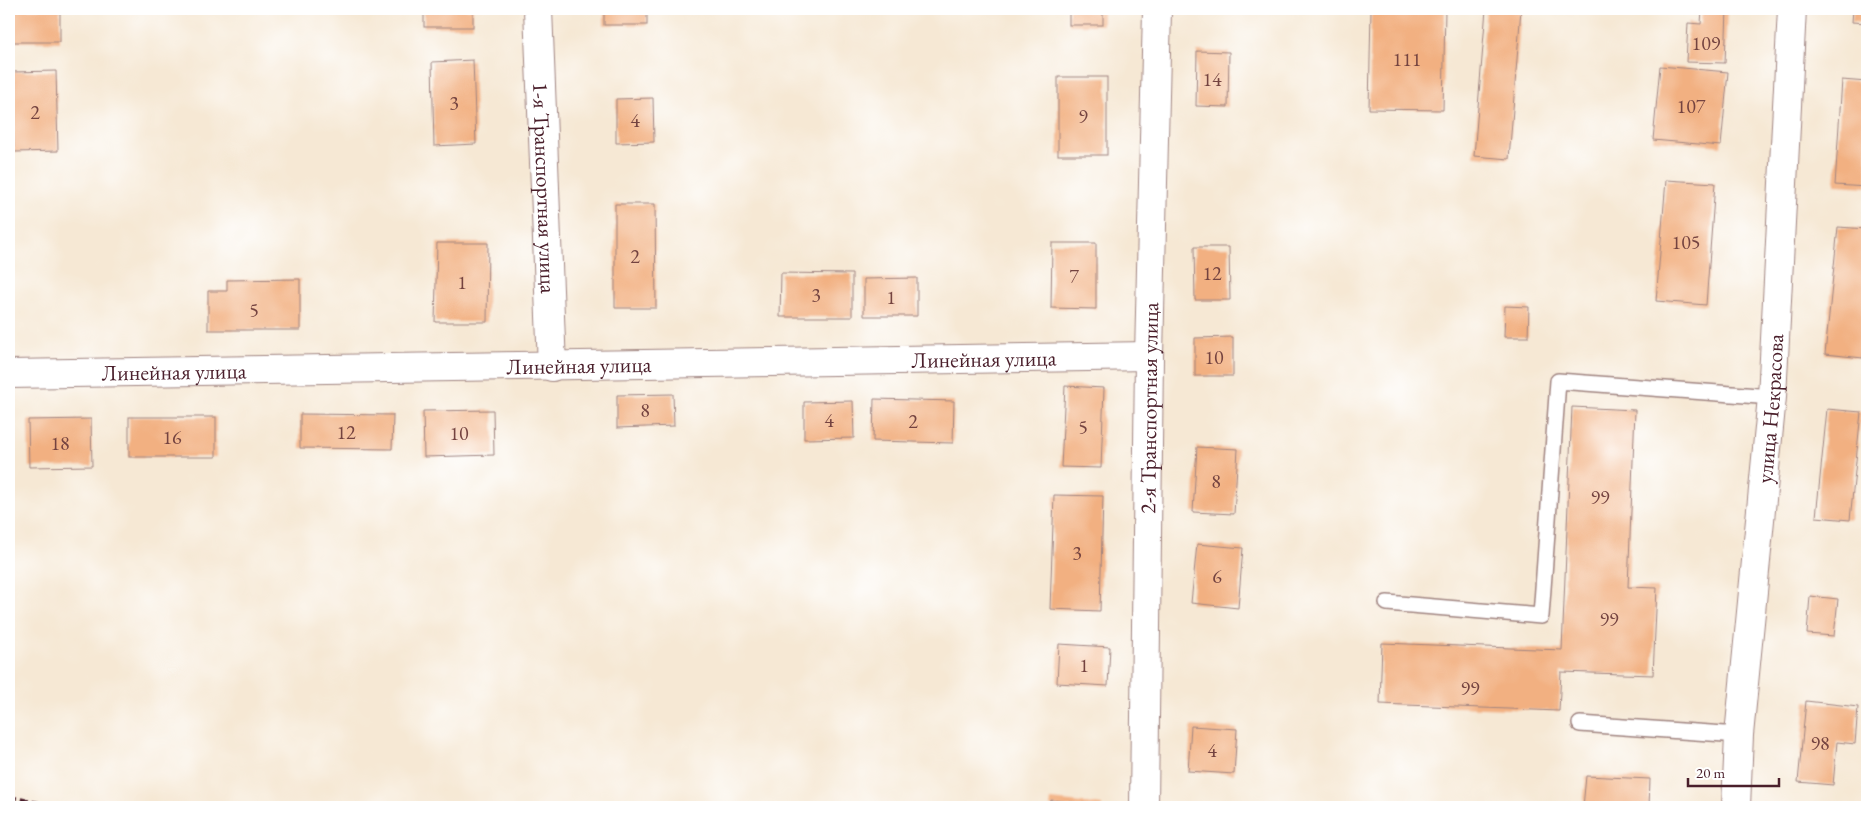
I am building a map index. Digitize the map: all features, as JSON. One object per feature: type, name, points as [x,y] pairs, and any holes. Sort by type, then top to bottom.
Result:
[{"type":"street","name":"1-я Транспортная улица","points":[[538,9],[552,366]]},
{"type":"street","name":"2-я Транспортная улица","points":[[1144,807],[1149,356],[1157,9]]},
{"type":"street","name":"улица Некрасова","points":[[1736,807],[1739,735],[1772,398],[1792,9]]},
{"type":"street","name":"Линейная улица","points":[[9,374],[1149,356]]},
{"type":"lane","points":[[1387,603],[1540,616],[1558,380],[1772,398]]},
{"type":"lane","points":[[1580,724],[1739,735]]},
{"type":"building","points":[[9,9],[60,9],[60,42],[9,42]]},
{"type":"building","points":[[424,9],[473,9],[473,27],[424,27]]},
{"type":"building","points":[[604,9],[647,9],[647,25],[604,25]]},
{"type":"building","points":[[1069,9],[1103,9],[1103,25],[1069,25]]},
{"type":"building","points":[[1371,9],[1445,9],[1443,110],[1369,109]]},
{"type":"building","points":[[1486,9],[1521,9],[1509,159],[1474,156]]},
{"type":"building","points":[[1702,9],[1727,9],[1725,63],[1686,62],[1688,23],[1701,24]]},
{"type":"building","points":[[1853,9],[1867,9],[1867,23],[1852,22]]},
{"type":"building","points":[[1197,51],[1229,52],[1228,107],[1196,106]]},
{"type":"building","points":[[473,60],[476,144],[434,146],[432,62]]},
{"type":"building","points":[[1660,66],[1728,72],[1721,146],[1653,140]]},
{"type":"building","points":[[56,71],[58,151],[14,152],[12,72]]},
{"type":"building","points":[[1058,77],[1107,77],[1107,155],[1058,155]]},
{"type":"building","points":[[1842,80],[1867,82],[1867,187],[1835,185]]},
{"type":"building","points":[[653,98],[654,142],[616,143],[616,99]]},
{"type":"building","points":[[1666,180],[1715,183],[1706,305],[1656,301]]},
{"type":"building","points":[[615,204],[655,204],[656,308],[615,308]]},
{"type":"building","points":[[1838,227],[1867,229],[1867,311],[1863,358],[1825,354]]},
{"type":"building","points":[[437,243],[488,243],[487,322],[435,322]]},
{"type":"building","points":[[1052,243],[1096,243],[1096,309],[1051,308]]},
{"type":"building","points":[[1194,247],[1229,247],[1230,300],[1195,300]]},
{"type":"building","points":[[781,273],[852,274],[852,317],[780,317]]},
{"type":"building","points":[[917,278],[917,316],[864,316],[864,279]]},
{"type":"building","points":[[300,279],[300,330],[208,330],[208,291],[227,291],[227,280]]},
{"type":"building","points":[[1505,306],[1529,307],[1528,337],[1504,337]]},
{"type":"building","points":[[1233,337],[1233,376],[1195,376],[1195,338]]},
{"type":"building","points":[[1065,386],[1104,388],[1101,468],[1061,467]]},
{"type":"building","points":[[673,394],[674,426],[617,428],[617,395]]},
{"type":"building","points":[[874,399],[954,401],[953,443],[873,441]]},
{"type":"building","points":[[853,401],[854,438],[804,439],[804,402]]},
{"type":"building","points":[[1572,407],[1635,410],[1628,587],[1657,588],[1653,675],[1561,672],[1559,711],[1380,704],[1382,643],[1562,650]]},
{"type":"building","points":[[1827,409],[1861,412],[1850,520],[1816,517]]},
{"type":"building","points":[[493,410],[494,455],[424,457],[423,411]]},
{"type":"building","points":[[300,414],[393,415],[392,449],[300,448]]},
{"type":"building","points":[[129,417],[216,417],[216,457],[129,457]]},
{"type":"building","points":[[91,419],[92,466],[29,467],[28,420]]},
{"type":"building","points":[[1197,447],[1238,449],[1234,514],[1193,512]]},
{"type":"building","points":[[1054,495],[1103,496],[1100,611],[1050,609]]},
{"type":"building","points":[[1197,544],[1243,548],[1238,608],[1191,603]]},
{"type":"building","points":[[1810,596],[1838,599],[1834,636],[1807,634]]},
{"type":"building","points":[[1059,644],[1110,647],[1108,686],[1057,683]]},
{"type":"building","points":[[1806,701],[1858,707],[1855,744],[1837,742],[1833,785],[1798,782]]},
{"type":"building","points":[[1191,726],[1237,729],[1234,774],[1188,771]]},
{"type":"building","points":[[1586,776],[1650,779],[1649,807],[1583,807]]},
{"type":"building","points":[[1051,800],[1102,805],[1102,807],[1050,807]]},
{"type":"railway","points":[[9,797],[60,807]]}]
